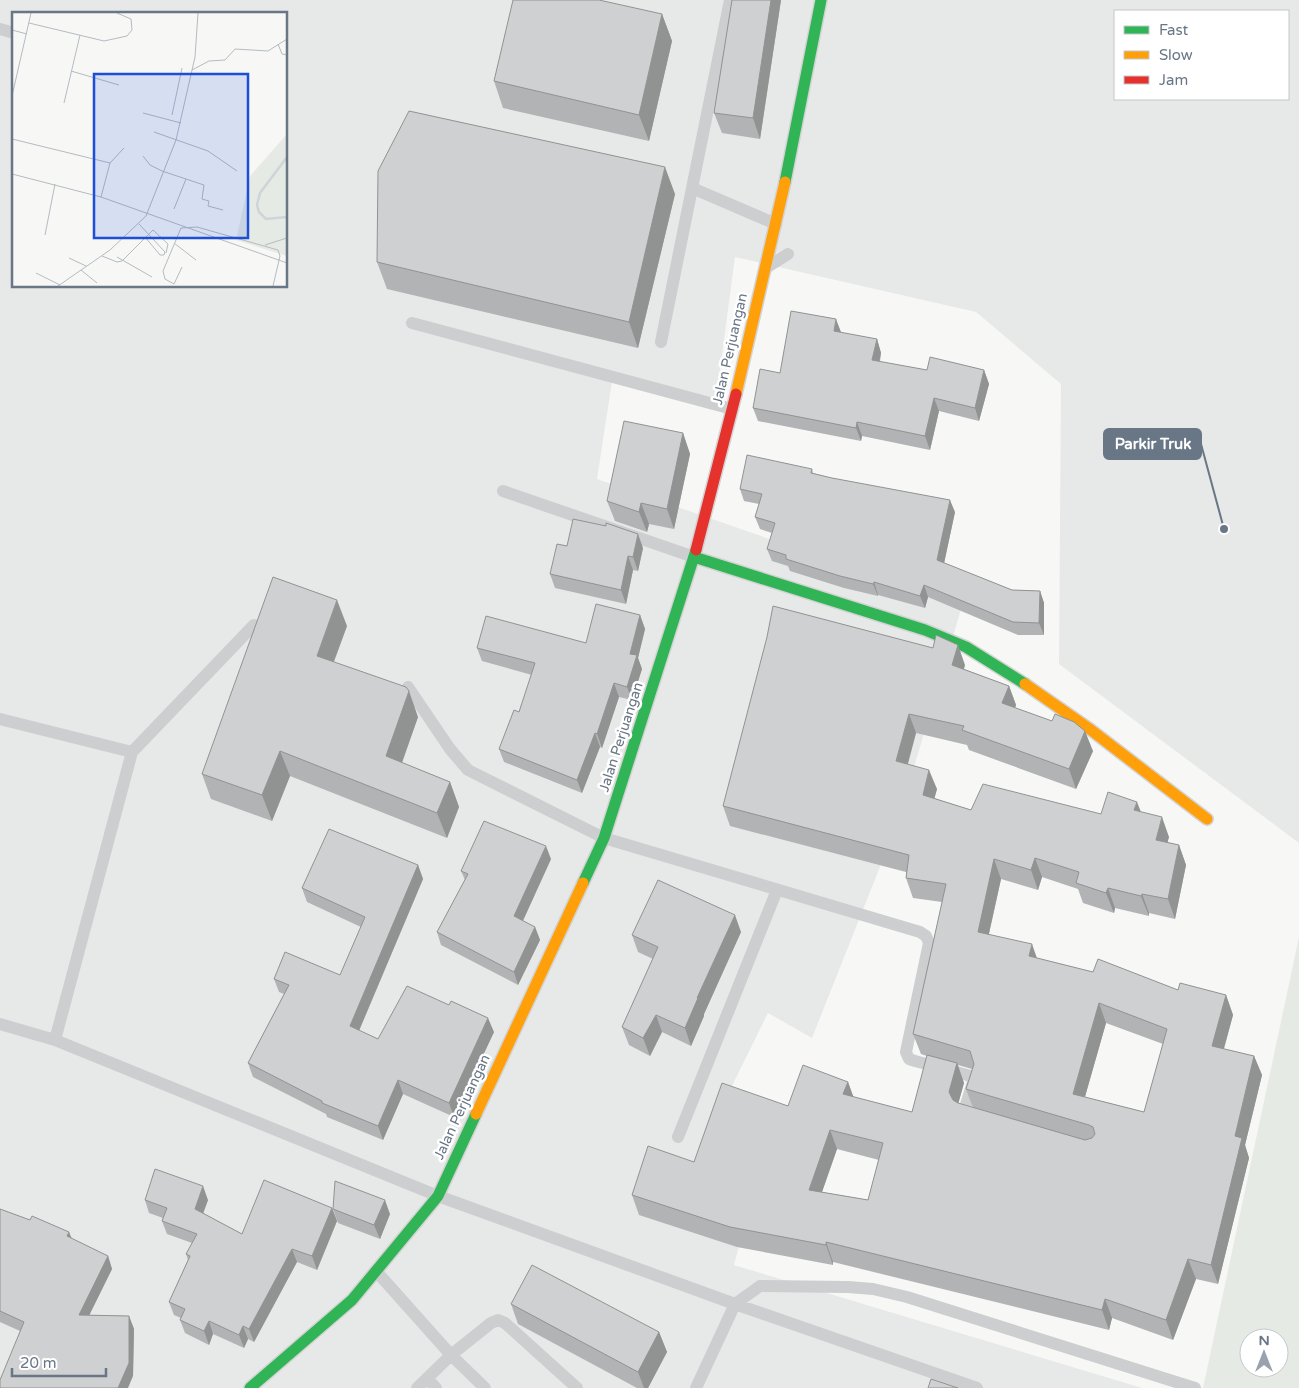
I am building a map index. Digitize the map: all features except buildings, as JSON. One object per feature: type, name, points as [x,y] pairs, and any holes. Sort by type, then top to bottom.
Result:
[{"type":"street","name":"Jalan Perjuangan","points":[[250,1388],[352,1300],[438,1196],[604,838],[694,557],[732,409],[776,224],[821,0]]},
{"type":"street","points":[[694,557],[925,630],[966,646],[1006,671],[1091,730],[1208,819]]},
{"type":"lane","points":[[661,342],[730,0]]},
{"type":"lane","points":[[692,188],[776,224]]},
{"type":"lane","points":[[764,269],[788,254]]},
{"type":"lane","points":[[412,323],[732,409]]},
{"type":"lane","points":[[503,491],[694,557]]},
{"type":"lane","points":[[54,1040],[132,752],[254,625]]},
{"type":"lane","points":[[408,687],[450,749],[468,770],[604,838],[920,932],[926,936],[929,943],[906,1052],[909,1059],[915,1062],[971,1076],[973,1082],[964,1112],[967,1115],[985,1120]]},
{"type":"lane","points":[[0,719],[132,752]]},
{"type":"lane","points":[[678,1137],[777,890]]},
{"type":"lane","points":[[0,1024],[54,1040],[438,1196],[735,1304],[977,1388]]},
{"type":"lane","points":[[376,1271],[451,1355],[484,1388]]},
{"type":"lane","points":[[696,1388],[735,1304],[760,1286],[873,1289],[907,1297],[1101,1360],[1195,1388]]},
{"type":"lane","points":[[417,1388],[451,1355],[498,1320],[505,1323],[577,1388]]},
{"type":"lane","points":[[428,1378],[436,1388]]},
{"type":"shaded area","points":[[0,0],[1299,0],[1299,843],[1059,664],[1061,384],[976,312],[735,257],[716,400],[613,375],[597,479],[962,606],[897,824],[812,1038],[768,1013],[698,1155],[757,1178],[734,1265],[1142,1388],[0,1388]]},
{"type":"shaded area","points":[[1299,937],[1299,1388],[1203,1388]]},
{"type":"traffic: fast","points":[[785,182],[821,0]]},
{"type":"traffic: fast","points":[[583,883],[604,838],[696,550]]},
{"type":"traffic: fast","points":[[694,557],[925,630],[966,647],[1025,684]]},
{"type":"traffic: fast","points":[[250,1388],[352,1300],[438,1196],[476,1114]]},
{"type":"traffic: slow","points":[[736,394],[785,182]]},
{"type":"traffic: slow","points":[[1025,684],[1091,730],[1207,819]]},
{"type":"traffic: slow","points":[[476,1114],[583,883]]},
{"type":"traffic: jam","points":[[696,550],[736,394]]},
{"type":"place","name":"Parkir Truk","points":[[1224,529]]}]
